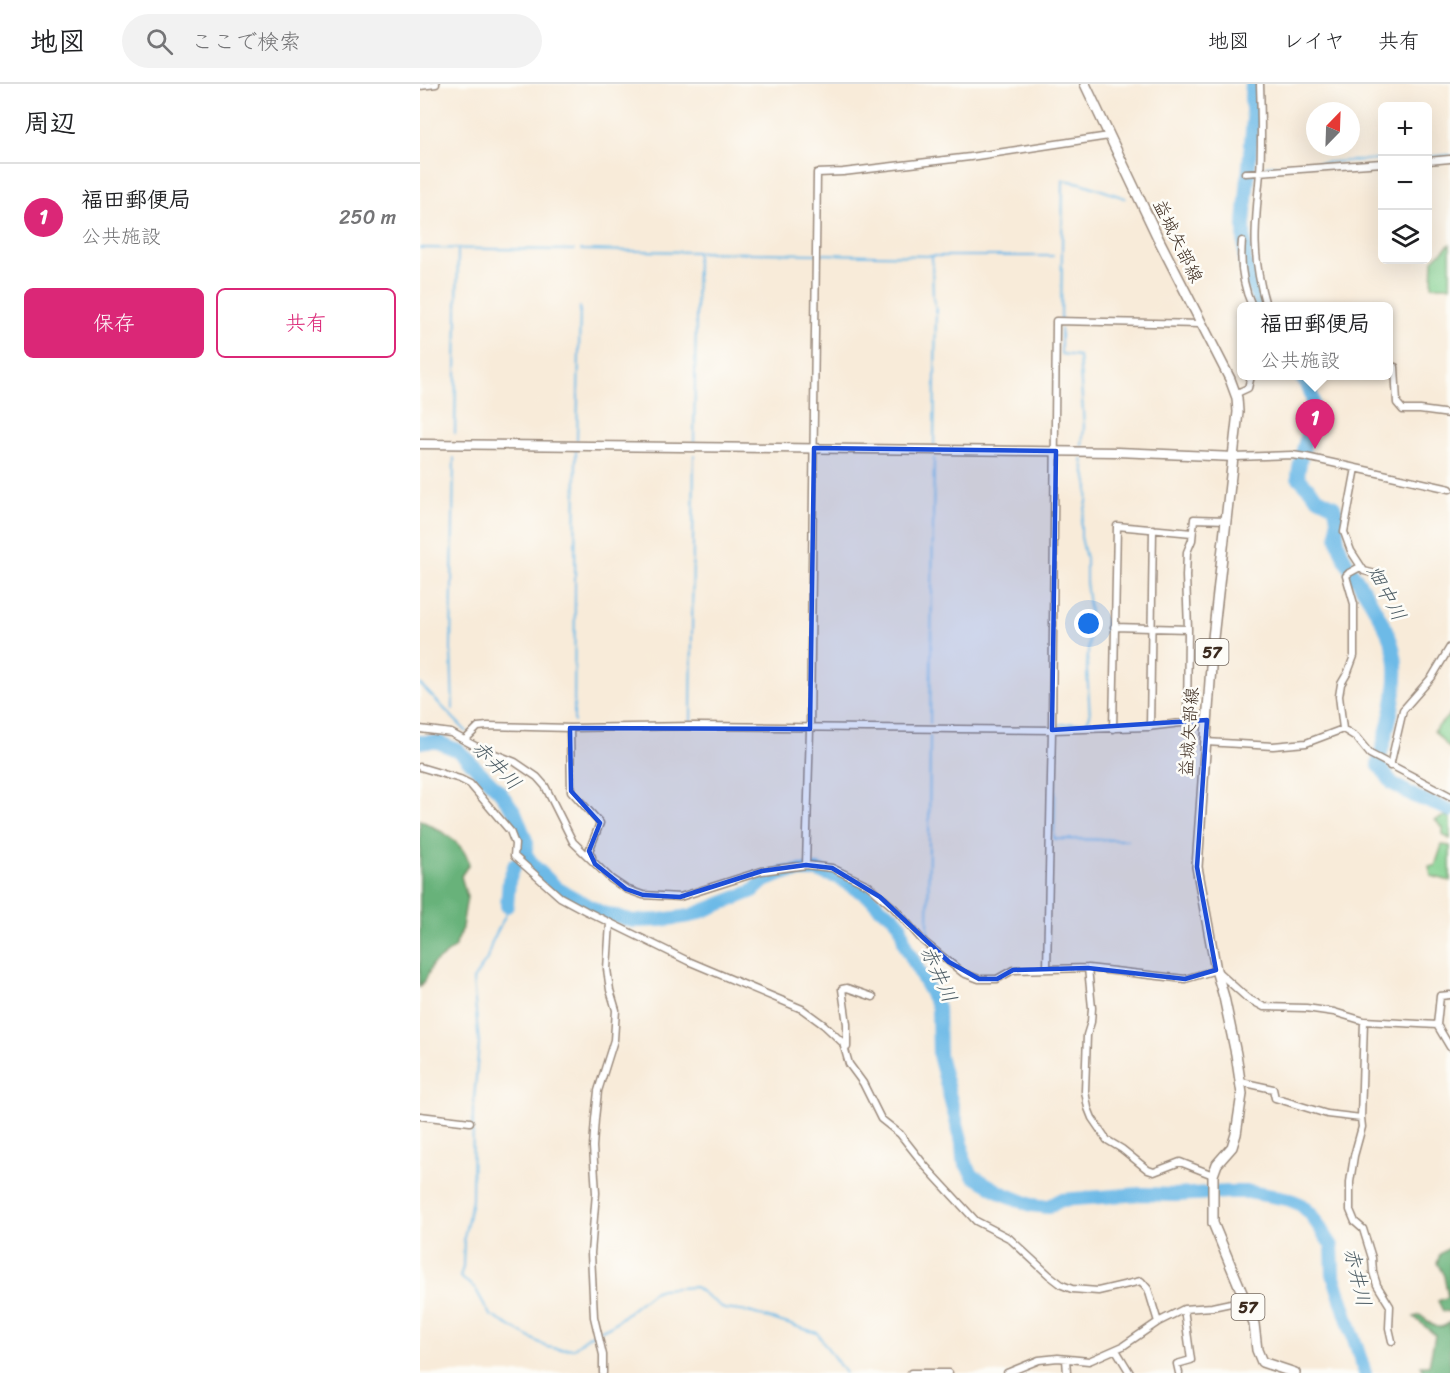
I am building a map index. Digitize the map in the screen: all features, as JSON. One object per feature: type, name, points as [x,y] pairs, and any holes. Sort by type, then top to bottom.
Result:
[{"type":"main road","name":"益城矢部線","points":[[1085,84],[1230,379],[1238,412],[1235,457],[1213,638],[1197,867],[1242,1094],[1232,1147],[1217,1164],[1213,1175],[1211,1186],[1213,1223],[1254,1324],[1257,1350],[1262,1362],[1294,1373]]},
{"type":"street","points":[[420,86],[436,84]]},
{"type":"street","points":[[1260,84],[1254,245],[1258,277],[1265,302]]},
{"type":"street","points":[[806,865],[810,729],[817,173],[970,157],[1109,136]]},
{"type":"street","points":[[1432,160],[1450,159]]},
{"type":"street","points":[[1245,173],[1378,164]]},
{"type":"street","points":[[1242,241],[1241,256],[1251,302]]},
{"type":"street","points":[[1047,969],[1056,451],[1056,321],[1201,324]]},
{"type":"street","points":[[1393,367],[1395,367],[1397,403],[1402,410],[1450,414]]},
{"type":"street","points":[[1235,394],[1248,388],[1250,380]]},
{"type":"street","points":[[420,444],[1056,451],[1235,457],[1292,455],[1450,489]]},
{"type":"street","points":[[1356,468],[1344,532],[1359,568],[1364,572],[1380,575]]},
{"type":"street","points":[[1187,723],[1187,552],[1192,540],[1194,519],[1227,520]]},
{"type":"street","points":[[1113,729],[1117,526],[1192,534]]},
{"type":"street","points":[[1150,727],[1153,529]]},
{"type":"street","points":[[1343,729],[1339,696],[1341,684],[1354,656],[1354,604],[1346,576],[1359,568]]},
{"type":"street","points":[[1114,627],[1188,629]]},
{"type":"street","points":[[1389,765],[1403,710],[1432,677],[1450,647]]},
{"type":"street","points":[[465,740],[478,728],[694,726],[1052,730],[1150,727],[1207,720]]},
{"type":"street","points":[[570,728],[570,791],[600,823],[589,851],[595,864]]},
{"type":"street","points":[[420,729],[451,733],[490,753],[515,762],[537,777],[545,786],[573,842],[595,864],[626,889],[643,896],[669,898],[693,894],[762,871],[806,865],[832,868],[868,885],[900,914],[923,941],[949,962],[979,979],[997,979],[1013,970],[1088,968],[1185,979],[1216,970],[1246,998],[1264,1006],[1334,1012],[1364,1021],[1437,1025]]},
{"type":"street","points":[[1206,742],[1273,746],[1306,742],[1343,729],[1356,736],[1375,758],[1450,796]]},
{"type":"street","points":[[420,767],[460,778],[470,784],[510,831],[515,844],[514,856],[560,897],[688,961],[802,1009],[843,1043],[847,1053]]},
{"type":"street","points":[[603,1373],[603,1355],[596,1330],[591,1253],[596,1193],[593,1147],[598,1091],[614,1040],[616,1010],[610,990],[608,969],[610,923]]},
{"type":"street","points":[[1088,968],[1092,1008],[1087,1035],[1085,1090],[1092,1118],[1107,1140],[1148,1170],[1154,1172],[1180,1162],[1213,1175]]},
{"type":"street","points":[[873,998],[847,988],[842,989],[847,1024],[846,1058],[863,1083],[881,1119],[900,1134],[946,1190],[976,1221],[1009,1238],[1048,1275],[1072,1289],[1098,1291],[1141,1281],[1148,1289],[1158,1322]]},
{"type":"street","points":[[1450,995],[1440,996],[1437,1025],[1450,1047]]},
{"type":"street","points":[[1364,1021],[1362,1127],[1350,1182],[1350,1209],[1355,1222],[1363,1229],[1377,1285],[1390,1306],[1389,1328],[1392,1341]]},
{"type":"street","points":[[1241,1082],[1272,1089],[1275,1098],[1327,1114],[1361,1118]]},
{"type":"street","points":[[420,1116],[470,1122]]},
{"type":"street","points":[[1008,1373],[1039,1360],[1089,1361],[1116,1350],[1158,1322],[1184,1309],[1212,1307],[1245,1300]]},
{"type":"street","points":[[1179,1373],[1177,1364],[1191,1360],[1184,1309]]},
{"type":"street","points":[[1116,1350],[1130,1373]]},
{"type":"street","points":[[1066,1359],[1067,1373]]},
{"type":"street","points":[[1028,1373],[1029,1365]]},
{"type":"street","points":[[911,1373],[949,1373]]},
{"type":"highlighted area","points":[[814,448],[1056,451],[1052,730],[1207,720],[1197,867],[1216,970],[1185,979],[1088,968],[1013,970],[997,979],[979,979],[949,962],[880,897],[832,868],[806,865],[762,871],[680,897],[643,895],[626,889],[595,864],[589,851],[600,823],[571,791],[570,728],[810,729]]},
{"type":"green space","points":[[1450,244],[1450,286],[1432,286],[1433,260]]},
{"type":"green space","points":[[1450,714],[1450,747],[1449,748],[1434,731]]},
{"type":"green space","points":[[1445,816],[1450,818],[1450,839],[1443,835],[1443,828],[1435,820]]},
{"type":"green space","points":[[420,820],[443,832],[457,843],[467,856],[469,864],[461,876],[467,897],[461,933],[454,948],[432,965],[420,987]]},
{"type":"green space","points":[[1442,845],[1450,846],[1450,881],[1431,876],[1429,866],[1435,866]]},
{"type":"green space","points":[[1449,1248],[1450,1312],[1443,1311],[1438,1301],[1448,1297],[1444,1276],[1437,1263],[1440,1254]]},
{"type":"green space","points":[[1420,1315],[1438,1327],[1450,1322],[1450,1373],[1424,1373],[1421,1365],[1429,1365],[1435,1335],[1414,1317]]},
{"type":"waterway","name":"畑中川","points":[[1252,84],[1253,119],[1244,224],[1245,262],[1259,302]]},
{"type":"waterway","points":[[1432,157],[1450,155]]},
{"type":"waterway","points":[[1266,166],[1378,159]]},
{"type":"waterway","points":[[1061,319],[1063,180],[1081,183],[1125,198]]},
{"type":"waterway","points":[[420,248],[574,250]]},
{"type":"waterway","points":[[455,433],[458,250]]},
{"type":"waterway","points":[[581,250],[1053,256]]},
{"type":"waterway","points":[[694,443],[697,254]]},
{"type":"waterway","points":[[932,257],[933,298],[936,309],[934,446]]},
{"type":"waterway","points":[[577,440],[580,307]]},
{"type":"waterway","points":[[1061,329],[1061,354],[1079,356],[1084,426],[1082,446]]},
{"type":"waterway","name":"畑中川","points":[[1303,380],[1310,391],[1313,405],[1298,477],[1318,498],[1334,506],[1337,516],[1337,537],[1341,549],[1383,624],[1391,640],[1395,656],[1396,677],[1393,702],[1378,764],[1393,784],[1416,797],[1450,810]]},
{"type":"waterway","points":[[574,722],[576,450]]},
{"type":"waterway","points":[[691,722],[694,455]]},
{"type":"waterway","points":[[453,709],[451,649],[454,458]]},
{"type":"waterway","points":[[930,723],[934,459]]},
{"type":"waterway","points":[[1056,725],[1086,722],[1090,716],[1087,670],[1091,622],[1086,582],[1086,559],[1081,537],[1081,523],[1087,502],[1088,487],[1082,459]]},
{"type":"waterway","points":[[420,684],[467,732]]},
{"type":"waterway","points":[[928,936],[930,736]]},
{"type":"waterway","points":[[1056,737],[1054,839],[1127,840]]},
{"type":"waterway","name":"赤井川","points":[[420,742],[438,742],[459,751],[499,791],[515,812],[527,843],[525,853],[533,865],[558,889],[600,912],[633,921],[690,916],[753,891],[764,881],[785,873],[801,871],[817,871],[837,877],[871,898],[900,924],[905,945],[938,1007],[939,1055],[962,1143],[963,1159],[973,1176],[1002,1193],[1031,1205],[1048,1207],[1061,1200],[1141,1194],[1229,1192],[1249,1192],[1288,1199],[1300,1204],[1310,1213],[1332,1246],[1333,1274],[1365,1373]]},
{"type":"waterway","points":[[507,906],[509,880],[515,864]]},
{"type":"waterway","points":[[506,914],[492,942],[487,959],[473,980],[479,1044],[473,1111],[472,1200],[464,1237],[463,1267],[460,1277],[475,1288],[490,1315],[547,1347],[559,1349],[574,1348],[589,1336],[612,1325],[653,1292],[661,1289],[695,1287],[724,1309],[749,1312],[817,1333],[845,1373]]},
{"type":"place","name":"福田郵便局","points":[[1315,449]]}]
